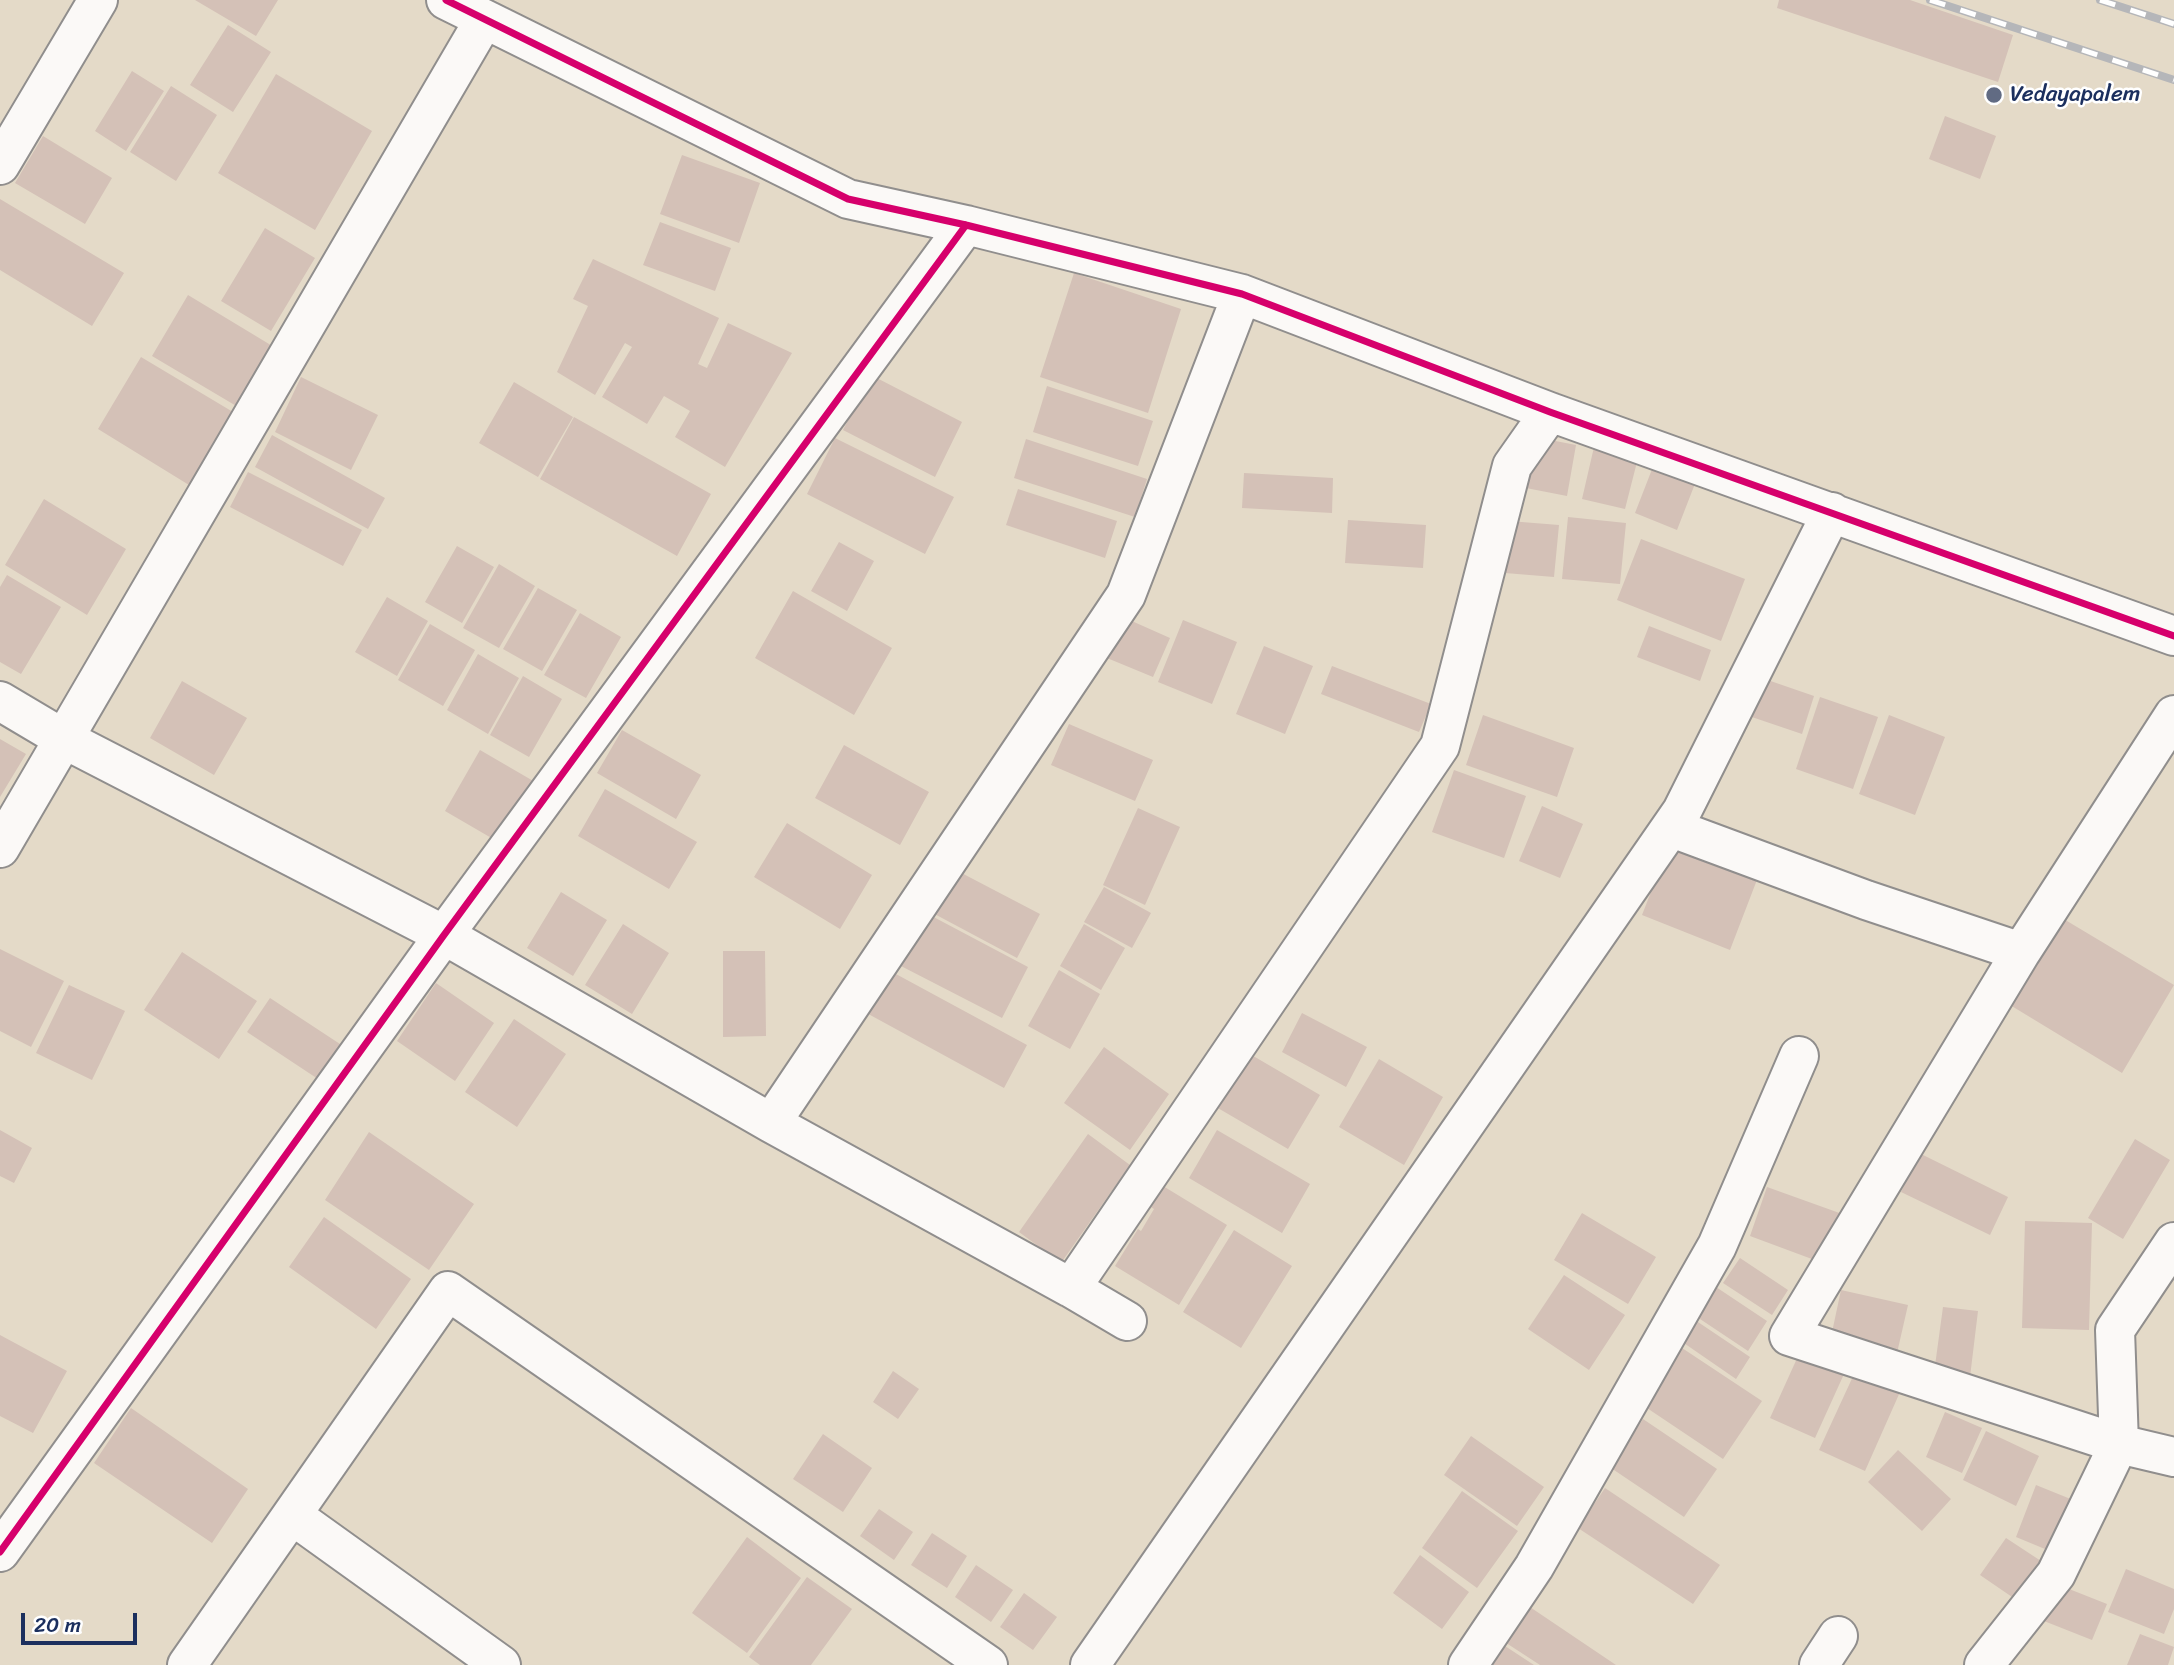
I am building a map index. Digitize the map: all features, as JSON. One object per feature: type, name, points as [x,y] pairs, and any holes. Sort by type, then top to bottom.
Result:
[{"type":"street","points":[[0,164],[98,0]]},
{"type":"street","points":[[446,0],[848,199],[967,225],[1242,294],[1550,412],[2174,635]]},
{"type":"street","points":[[0,848],[484,20]]},
{"type":"street","points":[[0,1552],[444,935],[967,225]]},
{"type":"street","points":[[771,1123],[1126,595],[1242,294]]},
{"type":"street","points":[[1071,1288],[1440,746],[1511,466],[1550,412]]},
{"type":"street","points":[[1090,1665],[1682,811],[1832,512]]},
{"type":"street","points":[[0,701],[64,739],[444,935],[771,1123],[1127,1321]]},
{"type":"street","points":[[2174,715],[2021,952],[1789,1336],[2119,1444],[2174,1457]]},
{"type":"street","points":[[1671,828],[1866,900],[2021,952]]},
{"type":"street","points":[[1468,1665],[1534,1567],[1717,1246],[1799,1056]]},
{"type":"street","points":[[1984,1665],[2056,1574],[2119,1444],[2115,1331],[2174,1242]]},
{"type":"street","points":[[187,1665],[448,1292],[988,1665]]},
{"type":"street","points":[[292,1515],[501,1665]]},
{"type":"building","points":[[195,0],[278,0],[256,36]]},
{"type":"building","points":[[1779,0],[1910,0],[2013,35],[1998,82],[1777,8]]},
{"type":"building","points":[[228,25],[271,52],[233,112],[190,85]]},
{"type":"building","points":[[132,71],[164,91],[126,151],[95,131]]},
{"type":"building","points":[[276,74],[372,131],[315,230],[218,173]]},
{"type":"building","points":[[171,86],[217,115],[176,181],[130,152]]},
{"type":"building","points":[[1945,116],[1996,136],[1980,179],[1929,159]]},
{"type":"building","points":[[43,136],[112,178],[85,224],[15,183]]},
{"type":"building","points":[[682,155],[760,183],[739,243],[660,214]]},
{"type":"building","points":[[0,199],[124,273],[92,326],[0,270]]},
{"type":"building","points":[[660,222],[731,248],[715,291],[643,265]]},
{"type":"building","points":[[265,228],[315,258],[271,331],[221,301]]},
{"type":"building","points":[[593,259],[719,318],[698,364],[707,368],[728,323],[792,353],[725,467],[675,437],[690,411],[664,396],[647,424],[602,397],[632,347],[625,343],[595,395],[557,372],[588,306],[573,299]]},
{"type":"building","points":[[1074,273],[1181,309],[1148,413],[1040,377]]},
{"type":"building","points":[[188,295],[274,347],[238,407],[152,356]]},
{"type":"building","points":[[141,357],[233,412],[189,485],[98,429]]},
{"type":"building","points":[[871,375],[962,422],[935,477],[843,430]]},
{"type":"building","points":[[301,377],[378,415],[351,470],[275,432]]},
{"type":"building","points":[[514,382],[573,417],[538,477],[479,443]]},
{"type":"building","points":[[1047,386],[1153,421],[1138,466],[1033,432]]},
{"type":"building","points":[[574,417],[711,494],[677,556],[540,479]]},
{"type":"building","points":[[272,435],[385,498],[368,529],[255,467]]},
{"type":"building","points":[[1535,437],[1576,445],[1567,496],[1526,488]]},
{"type":"building","points":[[835,438],[954,497],[925,554],[807,494]]},
{"type":"building","points":[[1026,439],[1147,479],[1135,517],[1014,478]]},
{"type":"building","points":[[1594,447],[1638,458],[1625,509],[1582,499]]},
{"type":"building","points":[[1656,459],[1698,476],[1677,530],[1635,513]]},
{"type":"building","points":[[248,472],[362,530],[343,566],[230,507]]},
{"type":"building","points":[[1244,473],[1333,478],[1332,513],[1242,508]]},
{"type":"building","points":[[1018,489],[1117,521],[1105,558],[1006,525]]},
{"type":"building","points":[[44,499],[126,549],[87,615],[5,565]]},
{"type":"building","points":[[1568,517],[1626,523],[1620,584],[1562,579]]},
{"type":"building","points":[[1348,520],[1426,525],[1423,568],[1345,563]]},
{"type":"building","points":[[1509,521],[1559,525],[1554,577],[1505,573]]},
{"type":"building","points":[[1641,539],[1745,579],[1721,641],[1617,600]]},
{"type":"building","points":[[839,542],[874,561],[847,611],[811,591]]},
{"type":"building","points":[[457,546],[494,567],[462,623],[425,602]]},
{"type":"building","points":[[499,564],[535,586],[499,648],[463,628]]},
{"type":"building","points":[[7,575],[61,607],[21,674],[0,662],[0,587]]},
{"type":"building","points":[[538,588],[577,610],[542,671],[503,649]]},
{"type":"building","points":[[793,591],[892,648],[854,715],[755,658]]},
{"type":"building","points":[[387,597],[428,621],[397,676],[355,652]]},
{"type":"building","points":[[580,613],[621,637],[586,698],[544,675]]},
{"type":"building","points":[[1125,618],[1170,638],[1153,677],[1107,658]]},
{"type":"building","points":[[1183,620],[1237,642],[1212,704],[1158,682]]},
{"type":"building","points":[[430,624],[475,650],[443,706],[398,680]]},
{"type":"building","points":[[1649,626],[1711,650],[1700,681],[1637,657]]},
{"type":"building","points":[[1264,646],[1313,666],[1285,734],[1236,714]]},
{"type":"building","points":[[478,654],[519,678],[488,734],[447,710]]},
{"type":"building","points":[[1332,666],[1431,704],[1419,732],[1321,694]]},
{"type":"building","points":[[523,676],[562,699],[529,757],[490,735]]},
{"type":"building","points":[[1756,676],[1814,696],[1802,734],[1743,714]]},
{"type":"building","points":[[182,681],[247,718],[214,775],[150,738]]},
{"type":"building","points":[[1820,697],[1878,717],[1853,789],[1796,769]]},
{"type":"building","points":[[1483,715],[1574,748],[1557,797],[1466,765]]},
{"type":"building","points":[[1889,715],[1945,737],[1915,815],[1859,794]]},
{"type":"building","points":[[1069,724],[1153,760],[1135,801],[1051,765]]},
{"type":"building","points":[[622,730],[701,775],[676,819],[597,773]]},
{"type":"building","points":[[0,739],[26,754],[0,797]]},
{"type":"building","points":[[844,745],[929,792],[900,845],[815,798]]},
{"type":"building","points":[[480,750],[535,782],[500,843],[445,811]]},
{"type":"building","points":[[1454,770],[1526,796],[1504,858],[1432,832]]},
{"type":"building","points":[[605,789],[697,842],[669,889],[578,836]]},
{"type":"building","points":[[1542,806],[1583,824],[1560,878],[1519,861]]},
{"type":"building","points":[[1138,808],[1180,827],[1145,905],[1103,885]]},
{"type":"building","points":[[787,823],[872,875],[840,929],[754,877]]},
{"type":"building","points":[[1672,838],[1760,872],[1730,950],[1642,915]]},
{"type":"building","points":[[950,867],[1040,914],[1017,958],[927,910]]},
{"type":"building","points":[[1104,887],[1151,913],[1132,948],[1084,922]]},
{"type":"building","points":[[561,892],[607,920],[573,976],[527,948]]},
{"type":"building","points":[[926,913],[1028,967],[1002,1018],[899,965]]},
{"type":"building","points":[[2062,918],[2174,985],[2122,1073],[2010,1005]]},
{"type":"building","points":[[623,924],[669,953],[632,1014],[585,985]]},
{"type":"building","points":[[1084,924],[1125,948],[1101,990],[1060,966]]},
{"type":"building","points":[[0,949],[64,981],[31,1047],[0,1031]]},
{"type":"building","points":[[723,951],[765,951],[766,1036],[723,1037]]},
{"type":"building","points":[[182,952],[257,1001],[219,1059],[144,1010]]},
{"type":"building","points":[[883,967],[1027,1045],[1004,1088],[861,1010]]},
{"type":"building","points":[[1059,970],[1100,994],[1070,1049],[1028,1026]]},
{"type":"building","points":[[436,983],[494,1023],[455,1081],[397,1041]]},
{"type":"building","points":[[69,985],[125,1011],[92,1080],[36,1053]]},
{"type":"building","points":[[270,998],[340,1044],[318,1079],[247,1032]]},
{"type":"building","points":[[1302,1013],[1367,1047],[1346,1087],[1282,1052]]},
{"type":"building","points":[[514,1019],[566,1054],[517,1127],[465,1092]]},
{"type":"building","points":[[1104,1047],[1169,1094],[1130,1150],[1064,1103]]},
{"type":"building","points":[[1243,1050],[1320,1095],[1288,1149],[1211,1104]]},
{"type":"building","points":[[1379,1059],[1443,1097],[1404,1165],[1339,1127]]},
{"type":"building","points":[[0,1130],[32,1148],[14,1183],[0,1176]]},
{"type":"building","points":[[1217,1130],[1310,1184],[1282,1233],[1189,1178]]},
{"type":"building","points":[[369,1132],[474,1204],[429,1270],[325,1200]]},
{"type":"building","points":[[1088,1134],[1130,1165],[1061,1263],[1019,1232]]},
{"type":"building","points":[[2135,1139],[2170,1160],[2123,1239],[2088,1218]]},
{"type":"building","points":[[1919,1153],[2008,1197],[1990,1235],[1901,1192]]},
{"type":"building","points":[[1163,1186],[1227,1225],[1179,1305],[1115,1266],[1138,1229],[1141,1231]]},
{"type":"building","points":[[1767,1187],[1845,1215],[1828,1265],[1750,1236]]},
{"type":"building","points":[[1582,1213],[1656,1257],[1628,1304],[1554,1260]]},
{"type":"building","points":[[324,1217],[411,1279],[376,1329],[289,1267]]},
{"type":"building","points":[[2025,1221],[2092,1223],[2089,1330],[2022,1328]]},
{"type":"building","points":[[1234,1230],[1292,1266],[1241,1348],[1183,1312]]},
{"type":"building","points":[[1740,1258],[1788,1290],[1772,1315],[1723,1283]]},
{"type":"building","points":[[1564,1275],[1625,1315],[1589,1370],[1528,1329]]},
{"type":"building","points":[[1710,1283],[1767,1321],[1748,1351],[1691,1313]]},
{"type":"building","points":[[1841,1290],[1908,1305],[1897,1353],[1831,1337]]},
{"type":"building","points":[[1943,1307],[1978,1311],[1970,1377],[1934,1373]]},
{"type":"building","points":[[1692,1318],[1750,1357],[1736,1379],[1678,1339]]},
{"type":"building","points":[[0,1335],[67,1371],[33,1433],[0,1416]]},
{"type":"building","points":[[1679,1346],[1762,1401],[1723,1459],[1641,1404]]},
{"type":"building","points":[[1799,1354],[1844,1374],[1815,1438],[1770,1418]]},
{"type":"building","points":[[893,1371],[919,1389],[898,1419],[873,1402]]},
{"type":"building","points":[[1855,1372],[1900,1392],[1865,1471],[1819,1450]]},
{"type":"building","points":[[131,1408],[248,1489],[212,1543],[94,1463]]},
{"type":"building","points":[[1945,1412],[1982,1428],[1962,1473],[1926,1457]]},
{"type":"building","points":[[1643,1419],[1717,1469],[1684,1517],[1611,1468]]},
{"type":"building","points":[[1986,1431],[2039,1456],[2016,1506],[1963,1480]]},
{"type":"building","points":[[823,1434],[872,1468],[843,1512],[793,1479]]},
{"type":"building","points":[[1471,1436],[1544,1487],[1517,1526],[1444,1475]]},
{"type":"building","points":[[1898,1450],[1951,1499],[1922,1531],[1868,1482]]},
{"type":"building","points":[[2036,1485],[2078,1502],[2057,1554],[2016,1537]]},
{"type":"building","points":[[1605,1488],[1720,1565],[1693,1604],[1578,1528]]},
{"type":"building","points":[[1462,1491],[1518,1531],[1477,1588],[1422,1548]]},
{"type":"building","points":[[879,1509],[913,1532],[894,1560],[860,1536]]},
{"type":"building","points":[[932,1533],[967,1556],[947,1588],[911,1565]]},
{"type":"building","points":[[747,1537],[801,1578],[747,1653],[692,1613]]},
{"type":"building","points":[[2006,1538],[2041,1561],[2015,1599],[1980,1575]]},
{"type":"building","points":[[1420,1555],[1469,1592],[1442,1629],[1393,1593]]},
{"type":"building","points":[[976,1565],[1013,1590],[991,1622],[955,1597]]},
{"type":"building","points":[[2126,1569],[2174,1589],[2174,1609],[2164,1634],[2108,1612]]},
{"type":"building","points":[[807,1577],[852,1609],[811,1665],[760,1665],[749,1657]]},
{"type":"building","points":[[2059,1585],[2107,1604],[2092,1640],[2044,1621]]},
{"type":"building","points":[[1024,1593],[1057,1617],[1033,1650],[1000,1627]]},
{"type":"building","points":[[1521,1601],[1616,1665],[1540,1665],[1497,1637]]},
{"type":"building","points":[[2140,1634],[2174,1647],[2168,1665],[2127,1665]]},
{"type":"building","points":[[1505,1646],[1534,1665],[1493,1665]]},
{"type":"railway","points":[[1930,0],[2174,80]]},
{"type":"railway","points":[[2100,0],[2174,24]]},
{"type":"cycle path","points":[[446,0],[848,199],[966,225],[1242,294],[1550,412],[2174,636]]},
{"type":"cycle path","points":[[0,1552],[444,935],[966,225]]},
{"type":"place","name":"Vedayapalem","points":[[1994,95]]}]
